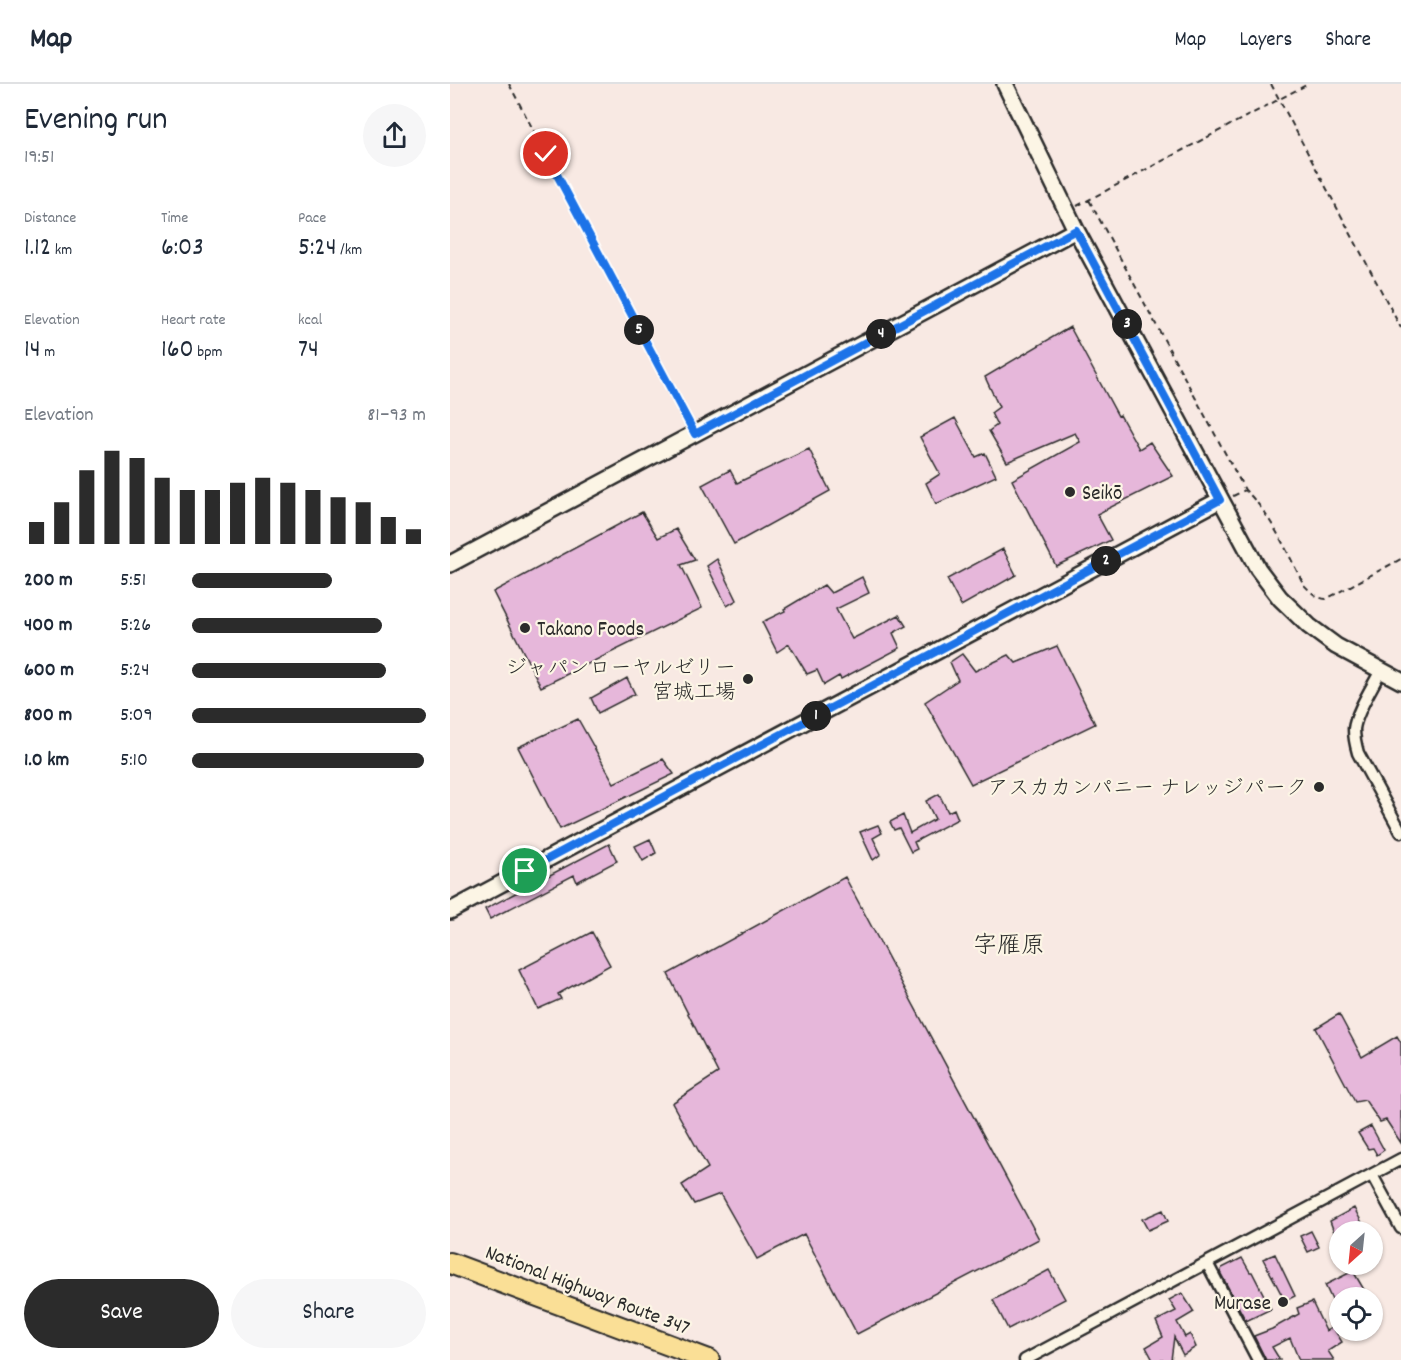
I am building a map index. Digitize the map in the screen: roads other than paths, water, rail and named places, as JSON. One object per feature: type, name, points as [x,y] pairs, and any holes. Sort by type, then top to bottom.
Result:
[{"type":"highway","name":"National Highway Route 347","points":[[450,1263],[709,1360]]},
{"type":"street","points":[[1005,84],[1076,230],[1227,498],[1258,569],[1280,598],[1309,626],[1336,646],[1401,681]]},
{"type":"street","points":[[450,564],[1076,230]]},
{"type":"street","points":[[450,911],[1227,498]]},
{"type":"street","points":[[1381,670],[1357,718],[1354,729],[1355,742],[1358,753],[1401,832]]},
{"type":"street","points":[[1025,1360],[1401,1159]]},
{"type":"street","points":[[1372,1175],[1401,1228]]},
{"type":"street","points":[[1207,1263],[1258,1360]]},
{"type":"place","name":"Seikō","points":[[1070,492]]},
{"type":"place","name":"Takano Foods","points":[[525,628]]},
{"type":"place","name":"ジャパンローヤルゼリー 宮城工場","points":[[748,679]]},
{"type":"place","name":"アスカカンパニー ナレッジパーク","points":[[1319,787]]},
{"type":"place","name":"Murase","points":[[1283,1302]]},
{"type":"district","name":"字雁原","points":[[1009,944]]}]
